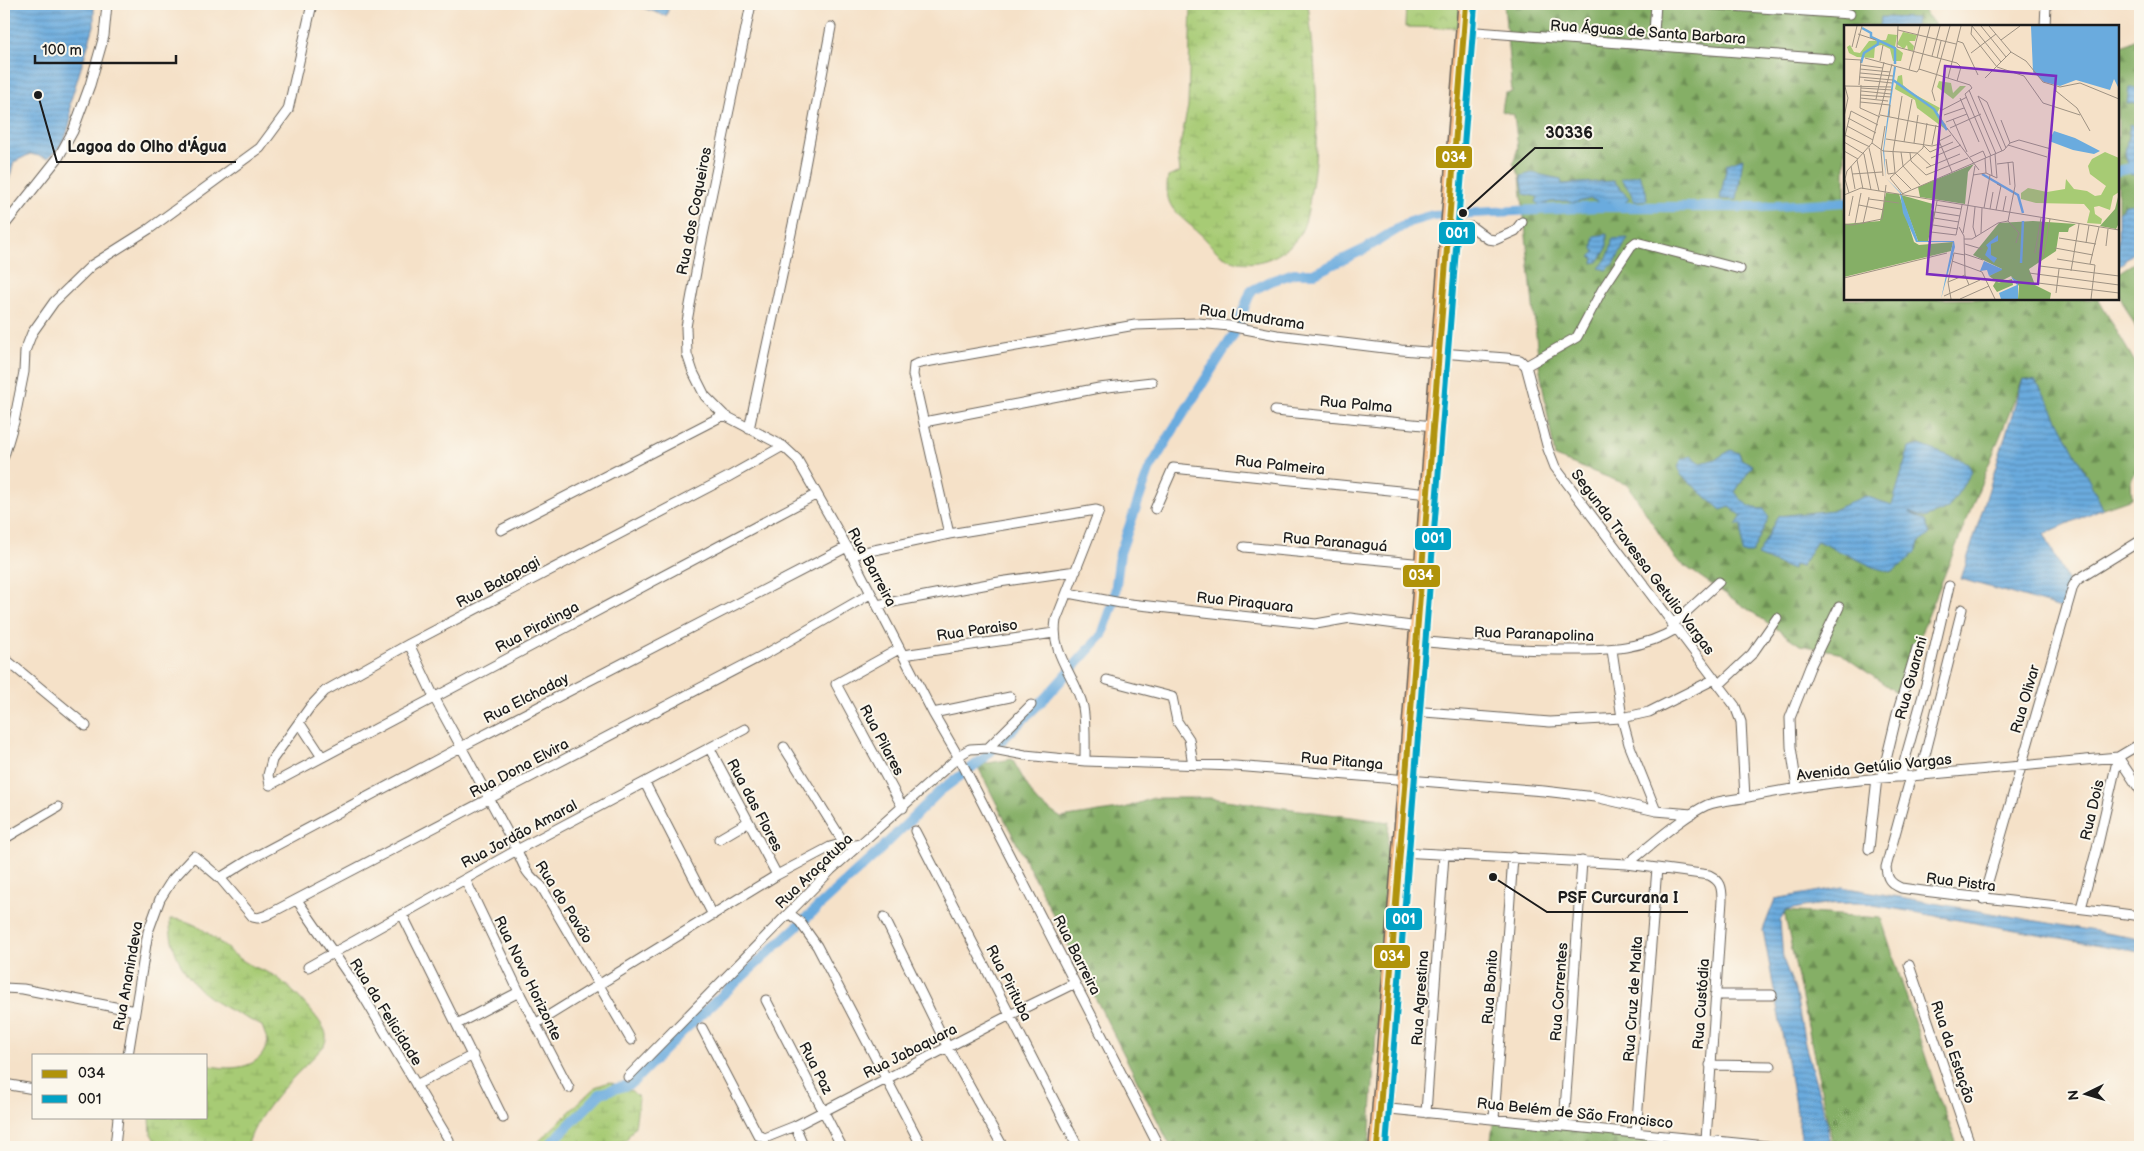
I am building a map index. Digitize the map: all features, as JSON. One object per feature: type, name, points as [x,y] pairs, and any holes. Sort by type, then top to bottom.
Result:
[{"type":"main road","points":[[1377,1147],[1419,634],[1438,354],[1466,4]]},
{"type":"street","points":[[4,226],[58,158],[74,131],[90,85],[101,44],[107,4]]},
{"type":"street","points":[[4,456],[16,414],[26,351],[32,333],[54,302],[92,264],[149,229],[260,148],[288,110],[312,4]]},
{"type":"street","name":"Rua dos Coqueiros","points":[[724,415],[705,396],[693,372],[687,354],[686,327],[751,4]]},
{"type":"street","points":[[1653,46],[1656,4]]},
{"type":"street","points":[[1702,4],[1850,14]]},
{"type":"street","points":[[2045,25],[2046,4]]},
{"type":"street","points":[[749,429],[801,187],[831,27]]},
{"type":"street","name":"Rua Águas de Santa Barbara","points":[[1464,31],[1830,59]]},
{"type":"street","points":[[1449,225],[1472,227],[1488,239],[1496,240],[1515,230],[1522,222]]},
{"type":"street","points":[[1526,366],[1577,336],[1602,290],[1636,242],[1740,269]]},
{"type":"street","name":"Rua Umudrama","points":[[924,422],[913,375],[914,365],[1135,325],[1165,322],[1229,326],[1278,335],[1438,354],[1520,360],[1526,366]]},
{"type":"street","name":"Segunda Travessa Getulio Vargas","points":[[1526,366],[1548,449],[1555,467],[1735,706],[1741,722],[1745,798]]},
{"type":"street","points":[[949,534],[924,422],[1099,388],[1152,382]]},
{"type":"street","name":"Rua Palma","points":[[1275,411],[1434,426]]},
{"type":"street","points":[[501,530],[724,415]]},
{"type":"street","name":"Rua Barreira","points":[[724,415],[784,446],[797,459],[849,551],[933,713],[969,775],[1159,1147]]},
{"type":"street","name":"Rua Batapagi","points":[[270,785],[268,775],[272,760],[299,722],[325,691],[409,644],[728,478],[784,446]]},
{"type":"street","name":"Rua Palmeira","points":[[1155,509],[1173,468],[1428,494]]},
{"type":"street","name":"Rua Piratinga","points":[[270,785],[817,494]]},
{"type":"street","name":"Rua Elchaday","points":[[220,878],[461,747],[849,551],[1048,516],[1099,511],[1076,570]]},
{"type":"street","name":"Rua Olivar","points":[[1983,899],[2073,586],[2077,580],[2140,541]]},
{"type":"street","name":"Rua Paranaguá","points":[[1244,547],[1424,564]]},
{"type":"street","points":[[877,605],[999,582],[1076,570],[1056,620],[1054,633],[1064,668],[1083,708],[1085,761]]},
{"type":"street","name":"Rua Paranapolina","points":[[1419,634],[1532,651],[1612,650],[1643,644],[1664,636],[1719,582]]},
{"type":"street","name":"Rua Guarani","points":[[1900,777],[1949,586]]},
{"type":"street","name":"Rua Piraquara","points":[[1068,593],[1121,603],[1275,618],[1316,624],[1350,618],[1419,634]]},
{"type":"street","name":"Rua Dona Elvira","points":[[194,856],[220,878],[253,917],[258,918],[267,915],[490,800],[771,651],[870,594]]},
{"type":"street","points":[[1797,788],[1791,748],[1790,718],[1810,666],[1839,607]]},
{"type":"street","points":[[1915,776],[1962,609]]},
{"type":"street","points":[[1412,711],[1550,722],[1622,718],[1649,712],[1717,682],[1752,654],[1777,618]]},
{"type":"street","name":"Rua Paraiso","points":[[901,652],[1054,633]]},
{"type":"street","name":"Rua do Pavão","points":[[409,644],[434,697],[517,850],[528,875],[540,886],[631,1040]]},
{"type":"street","name":"Rua Guarani","points":[[1868,849],[1880,777],[1917,648]]},
{"type":"street","points":[[1612,650],[1622,718],[1629,744],[1656,811]]},
{"type":"street","name":"Rua Pilares","points":[[901,652],[836,684],[903,808]]},
{"type":"street","points":[[4,658],[86,726]]},
{"type":"street","points":[[1107,680],[1172,697],[1177,721],[1189,739],[1193,765]]},
{"type":"street","points":[[933,713],[1010,698]]},
{"type":"street","points":[[988,748],[1031,705]]},
{"type":"street","points":[[299,722],[322,757]]},
{"type":"street","name":"Rua Jordão Amaral","points":[[308,967],[517,850],[746,729]]},
{"type":"street","name":"Avenida Getúlio Vargas","points":[[1626,864],[1692,814],[1718,801],[1880,777],[1915,776],[2118,757],[2140,744]]},
{"type":"street","points":[[784,747],[844,843],[851,846],[862,843]]},
{"type":"street","name":"Rua Pitanga","points":[[988,748],[1025,755],[1085,761],[1235,766],[1406,779],[1595,797],[1656,811],[1692,814]]},
{"type":"street","name":"Rua Araçatuba","points":[[628,1077],[790,914],[825,876],[961,760],[970,749],[988,748]]},
{"type":"street","name":"Rua das Flores","points":[[710,749],[777,875]]},
{"type":"street","points":[[2118,757],[2140,790]]},
{"type":"street","name":"Rua Dois","points":[[2081,908],[2118,757]]},
{"type":"street","name":"Rua Pistra","points":[[1915,776],[1886,867],[1887,877],[1893,884],[1901,888],[1983,899],[2081,908],[2140,916]]},
{"type":"street","points":[[645,783],[713,915]]},
{"type":"street","points":[[4,839],[58,807]]},
{"type":"street","points":[[719,839],[748,822]]},
{"type":"street","name":"Rua Pirituba","points":[[915,831],[1078,1147]]},
{"type":"street","points":[[535,1024],[777,875],[830,847],[844,843]]},
{"type":"street","points":[[1400,852],[1582,861],[1656,868]]},
{"type":"street","name":"Rua Agrestina","points":[[1426,1113],[1444,855]]},
{"type":"street","name":"Rua Ananindeva","points":[[128,1054],[144,950],[153,916],[172,880],[194,856]]},
{"type":"street","name":"Rua Bonito","points":[[1494,1119],[1513,857]]},
{"type":"street","name":"Rua Correntes","points":[[1564,1125],[1582,861]]},
{"type":"street","name":"Rua Custódia","points":[[1656,868],[1709,875],[1718,880],[1722,889],[1706,1140]]},
{"type":"street","name":"Rua Cruz de Malta","points":[[1636,1132],[1656,868]]},
{"type":"street","name":"Rua Novo Horizonte","points":[[465,879],[519,992],[569,1088]]},
{"type":"street","name":"Rua da Felicidade","points":[[297,900],[364,998],[449,1140]]},
{"type":"street","points":[[402,914],[503,1118]]},
{"type":"street","points":[[790,914],[800,922],[817,946],[922,1147]]},
{"type":"street","points":[[884,917],[948,1048],[1003,1147]]},
{"type":"street","name":"Rua da Estação","points":[[1909,965],[1971,1147]]},
{"type":"street","name":"Rua Jabaquara","points":[[702,1028],[758,1135],[765,1138],[823,1112],[1075,983]]},
{"type":"street","points":[[4,988],[23,989],[135,1012]]},
{"type":"street","points":[[457,1024],[519,992]]},
{"type":"street","points":[[1715,995],[1772,995]]},
{"type":"street","name":"Rua Paz","points":[[766,1000],[842,1147]]},
{"type":"street","points":[[416,1085],[473,1055]]},
{"type":"street","points":[[1710,1065],[1771,1066]]},
{"type":"street","points":[[4,1084],[32,1089]]},
{"type":"street","name":"Rua Belém de São Francisco","points":[[1380,1108],[1767,1146]]},
{"type":"street","points":[[115,1147],[118,1118]]},
{"type":"street","points":[[795,1126],[804,1147]]},
{"type":"green space","points":[[1191,4],[1308,4],[1315,77],[1317,125],[1314,173],[1305,223],[1301,232],[1291,245],[1274,257],[1253,262],[1243,262],[1223,256],[1173,209],[1170,203],[1167,187],[1168,177],[1180,172],[1178,156],[1188,106]]},
{"type":"green space","points":[[1406,4],[1460,4],[1458,28],[1405,27]]},
{"type":"green space","points":[[1504,4],[1918,4],[1935,25],[1844,25],[1844,300],[2099,300],[2140,371],[2140,464],[2131,481],[2132,498],[2103,508],[2035,381],[2023,379],[1920,636],[1900,695],[1838,652],[1800,645],[1676,560],[1628,485],[1555,457],[1539,365],[1520,176],[1513,163],[1518,148],[1514,115],[1502,111],[1505,93],[1512,92]]},
{"type":"green space","points":[[2140,37],[2140,203],[2129,205],[2119,212],[2119,48]]},
{"type":"green space","points":[[2140,259],[2140,336],[2119,294],[2119,272]]},
{"type":"green space","points":[[1012,759],[1036,801],[1061,818],[1125,808],[1153,798],[1210,798],[1389,822],[1369,1147],[1171,1147],[977,765]]},
{"type":"green space","points":[[1784,911],[1881,918],[1937,1092],[1958,1147],[1833,1147]]},
{"type":"green space","points":[[170,919],[190,923],[208,934],[233,954],[254,967],[278,978],[310,1009],[325,1031],[324,1046],[269,1106],[252,1133],[247,1147],[159,1147],[151,1134],[150,1118],[208,1118],[208,1065],[235,1068],[249,1064],[261,1056],[268,1042],[262,1026],[225,1008],[205,994],[190,979],[179,960],[170,930]]},
{"type":"green space","points":[[609,1082],[632,1091],[639,1098],[635,1126],[626,1140],[601,1147],[533,1147],[595,1087]]},
{"type":"green space","points":[[1494,1119],[1723,1147],[1490,1147]]},
{"type":"water","points":[[4,4],[94,4],[94,26],[70,103],[71,119],[66,136],[58,149],[48,158],[30,154],[14,162],[4,198]]},
{"type":"water","points":[[632,4],[670,4],[666,16]]},
{"type":"water","points":[[1881,17],[1917,18],[1916,25],[1880,25]]},
{"type":"water","points":[[2129,88],[2140,88],[2140,103],[2127,104]]},
{"type":"water","points":[[2130,124],[2140,128],[2140,173],[2131,175],[2125,153]]},
{"type":"water","points":[[1743,158],[1737,200],[1720,199],[1727,164]]},
{"type":"water","points":[[1532,173],[1561,179],[1562,184],[1614,181],[1629,199],[1623,204],[1609,202],[1603,204],[1591,199],[1573,203],[1566,201],[1550,202],[1540,206],[1536,202],[1538,197],[1524,194],[1521,176]]},
{"type":"water","points":[[1639,174],[1646,191],[1647,200],[1634,201],[1630,191],[1621,179]]},
{"type":"water","points":[[2140,203],[2139,248],[2119,266],[2119,211],[2126,205]]},
{"type":"water","points":[[1607,234],[1607,248],[1598,262],[1593,263],[1594,258],[1590,257],[1595,252],[1593,249],[1594,236]]},
{"type":"water","points":[[1628,238],[1614,264],[1606,270],[1599,268],[1608,255],[1612,239]]},
{"type":"water","points":[[2023,379],[2035,381],[2048,400],[2103,508],[2044,534],[2068,582],[2061,608],[1961,579]]},
{"type":"water","points":[[1920,445],[1968,463],[1972,472],[1948,508],[1924,518],[1909,512],[1925,521],[1930,534],[1919,543],[1916,551],[1906,562],[1891,572],[1876,568],[1817,541],[1801,567],[1794,565],[1793,570],[1757,556],[1778,516],[1833,510],[1865,496],[1892,505],[1909,448]]},
{"type":"water","points":[[1731,450],[1739,453],[1741,459],[1753,465],[1735,492],[1747,505],[1764,509],[1769,517],[1752,553],[1742,553],[1742,525],[1736,525],[1742,516],[1730,507],[1721,510],[1681,475],[1678,466],[1682,459],[1691,456],[1701,463],[1716,459]]},
{"type":"water","points":[[1842,887],[2140,939],[2140,952],[1862,903],[1823,904],[1785,911],[1780,921],[1783,959],[1795,990],[1805,1044],[1826,1119],[1830,1147],[1803,1147],[1763,930],[1775,899]]},
{"type":"waterway","points":[[2119,171],[2140,166]]},
{"type":"waterway","points":[[547,1147],[601,1093],[631,1084],[681,1033],[876,854],[940,791],[983,759],[1045,698],[1102,635],[1114,601],[1120,553],[1149,470],[1233,336],[1251,291],[1271,281],[1294,273],[1315,273],[1363,250],[1409,222],[1433,215],[1599,207],[1760,207],[1844,202]]},
{"type":"transit line","name":"034","points":[[1377,1147],[1466,4]]},
{"type":"transit line","name":"001","points":[[1386,1147],[1475,5]]},
{"type":"place","name":"Lagoa do Olho d'Água","points":[[38,95]]},
{"type":"place","name":"30336","points":[[1463,213]]},
{"type":"place","name":"PSF Curcurana I","points":[[1493,877]]}]
